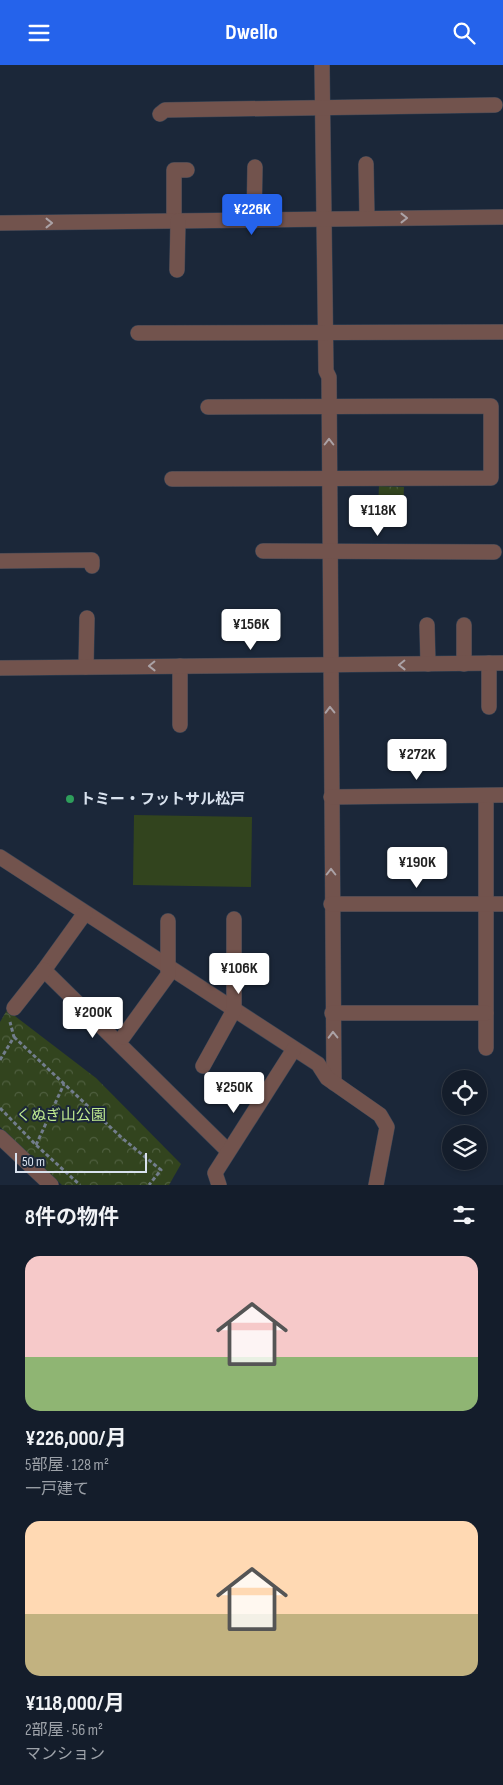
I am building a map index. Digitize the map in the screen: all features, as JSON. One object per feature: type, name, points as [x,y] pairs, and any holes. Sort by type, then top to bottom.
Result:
[{"type":"street","points":[[322,65],[330,480],[329,666],[334,1083]]},
{"type":"street","points":[[160,114],[165,110],[495,105]]},
{"type":"street","points":[[366,164],[367,218]]},
{"type":"street","points":[[254,221],[255,167]]},
{"type":"street","points":[[176,270],[174,170],[186,170]]},
{"type":"street","points":[[0,223],[503,217]]},
{"type":"street","points":[[138,333],[326,334],[503,332]]},
{"type":"street","points":[[172,479],[491,478],[491,405],[208,407]]},
{"type":"street","points":[[263,551],[494,552]]},
{"type":"street","points":[[0,561],[92,560],[92,566]]},
{"type":"street","points":[[86,667],[87,618]]},
{"type":"street","points":[[427,625],[428,664]]},
{"type":"street","points":[[464,625],[464,664]]},
{"type":"street","points":[[0,668],[496,663],[489,707]]},
{"type":"street","points":[[180,666],[180,725]]},
{"type":"street","points":[[331,797],[503,795]]},
{"type":"street","points":[[486,796],[486,1048]]},
{"type":"street","points":[[0,857],[318,1064],[327,1078],[380,1115],[387,1127],[376,1185]]},
{"type":"street","points":[[331,904],[503,904]]},
{"type":"street","points":[[14,1008],[85,913]]},
{"type":"street","points":[[203,1066],[234,1009],[234,919]]},
{"type":"street","points":[[123,1037],[168,975],[168,921]]},
{"type":"street","points":[[44,970],[228,1151]]},
{"type":"street","points":[[332,1013],[486,1013]]},
{"type":"street","points":[[219,1185],[214,1173],[294,1049]]},
{"type":"street","points":[[0,1137],[51,1185]]},
{"type":"path","points":[[14,1008],[9,1015],[14,1037],[122,1138],[161,1170],[149,1185]]},
{"type":"path","points":[[0,1060],[14,1037]]},
{"type":"path","points":[[36,1145],[64,1084]]},
{"type":"path","points":[[0,1108],[36,1145],[80,1185]]},
{"type":"green space","points":[[379,486],[404,487],[403,508],[378,507]]},
{"type":"green space","name":"トミー・フットサル松戸","points":[[134,815],[252,817],[251,887],[133,885]]},
{"type":"green space","name":"くぬぎ山公園","points":[[7,1010],[96,1078],[181,1164],[169,1185],[62,1185],[0,1127],[0,1022]]},
{"type":"place","name":"トミー・フットサル松戸","points":[[70,799]]}]
